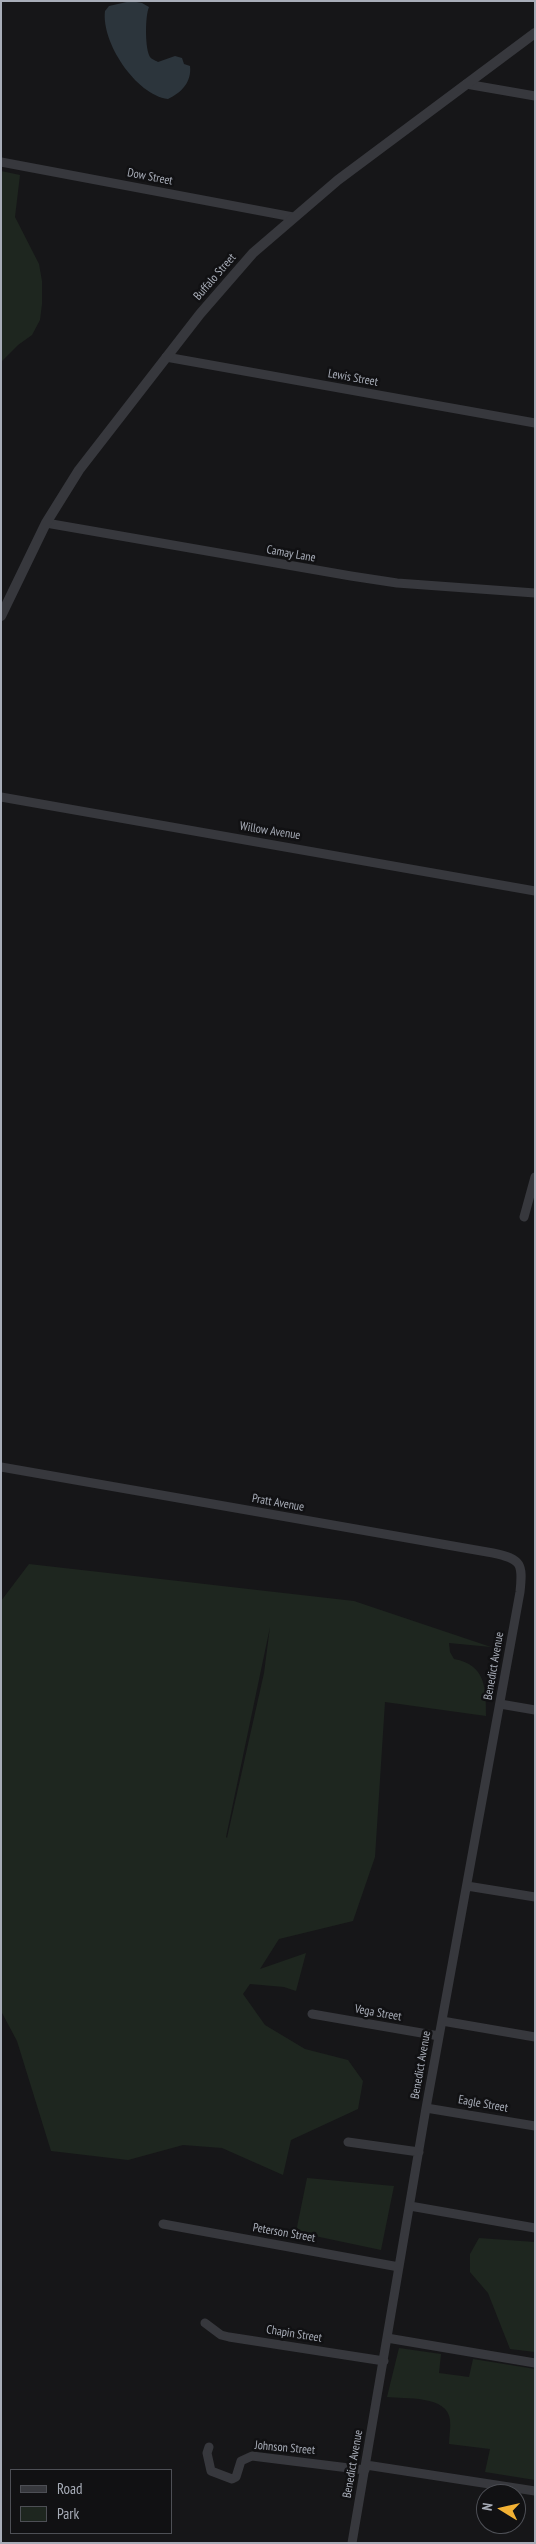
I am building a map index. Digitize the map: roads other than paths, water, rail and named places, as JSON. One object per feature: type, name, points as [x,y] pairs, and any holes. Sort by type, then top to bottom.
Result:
[{"type":"street","name":"Buffalo Street","points":[[2,611],[46,522],[79,470],[166,357],[253,253],[338,180],[535,32]]},
{"type":"street","points":[[466,84],[535,96]]},
{"type":"street","name":"Dow Street","points":[[1,162],[293,217]]},
{"type":"street","name":"Lewis Street","points":[[166,357],[535,423]]},
{"type":"street","name":"Camay Lane","points":[[46,522],[396,583],[535,593]]},
{"type":"street","name":"Willow Avenue","points":[[1,797],[535,890]]},
{"type":"street","points":[[524,1217],[535,1177]]},
{"type":"street","name":"Pratt Avenue","points":[[1,1467],[497,1554],[514,1559],[520,1565],[522,1572],[520,1592]]},
{"type":"street","name":"Benedict Avenue","points":[[352,2543],[426,2108],[520,1592]]},
{"type":"street","points":[[500,1704],[535,1710]]},
{"type":"street","points":[[467,1886],[535,1897]]},
{"type":"street","name":"Vega Street","points":[[312,2014],[439,2036]]},
{"type":"street","points":[[442,2021],[535,2037]]},
{"type":"street","name":"Eagle Street","points":[[426,2108],[535,2126]]},
{"type":"street","points":[[348,2142],[419,2152]]},
{"type":"street","points":[[410,2206],[535,2228]]},
{"type":"street","name":"Peterson Street","points":[[163,2224],[399,2267]]},
{"type":"street","name":"Chapin Street","points":[[205,2323],[220,2335],[229,2337],[384,2360]]},
{"type":"street","points":[[387,2338],[535,2363]]},
{"type":"street","name":"Johnson Street","points":[[209,2447],[207,2453],[211,2470],[232,2479],[236,2476],[241,2461],[252,2456],[365,2468],[535,2491]]}]
